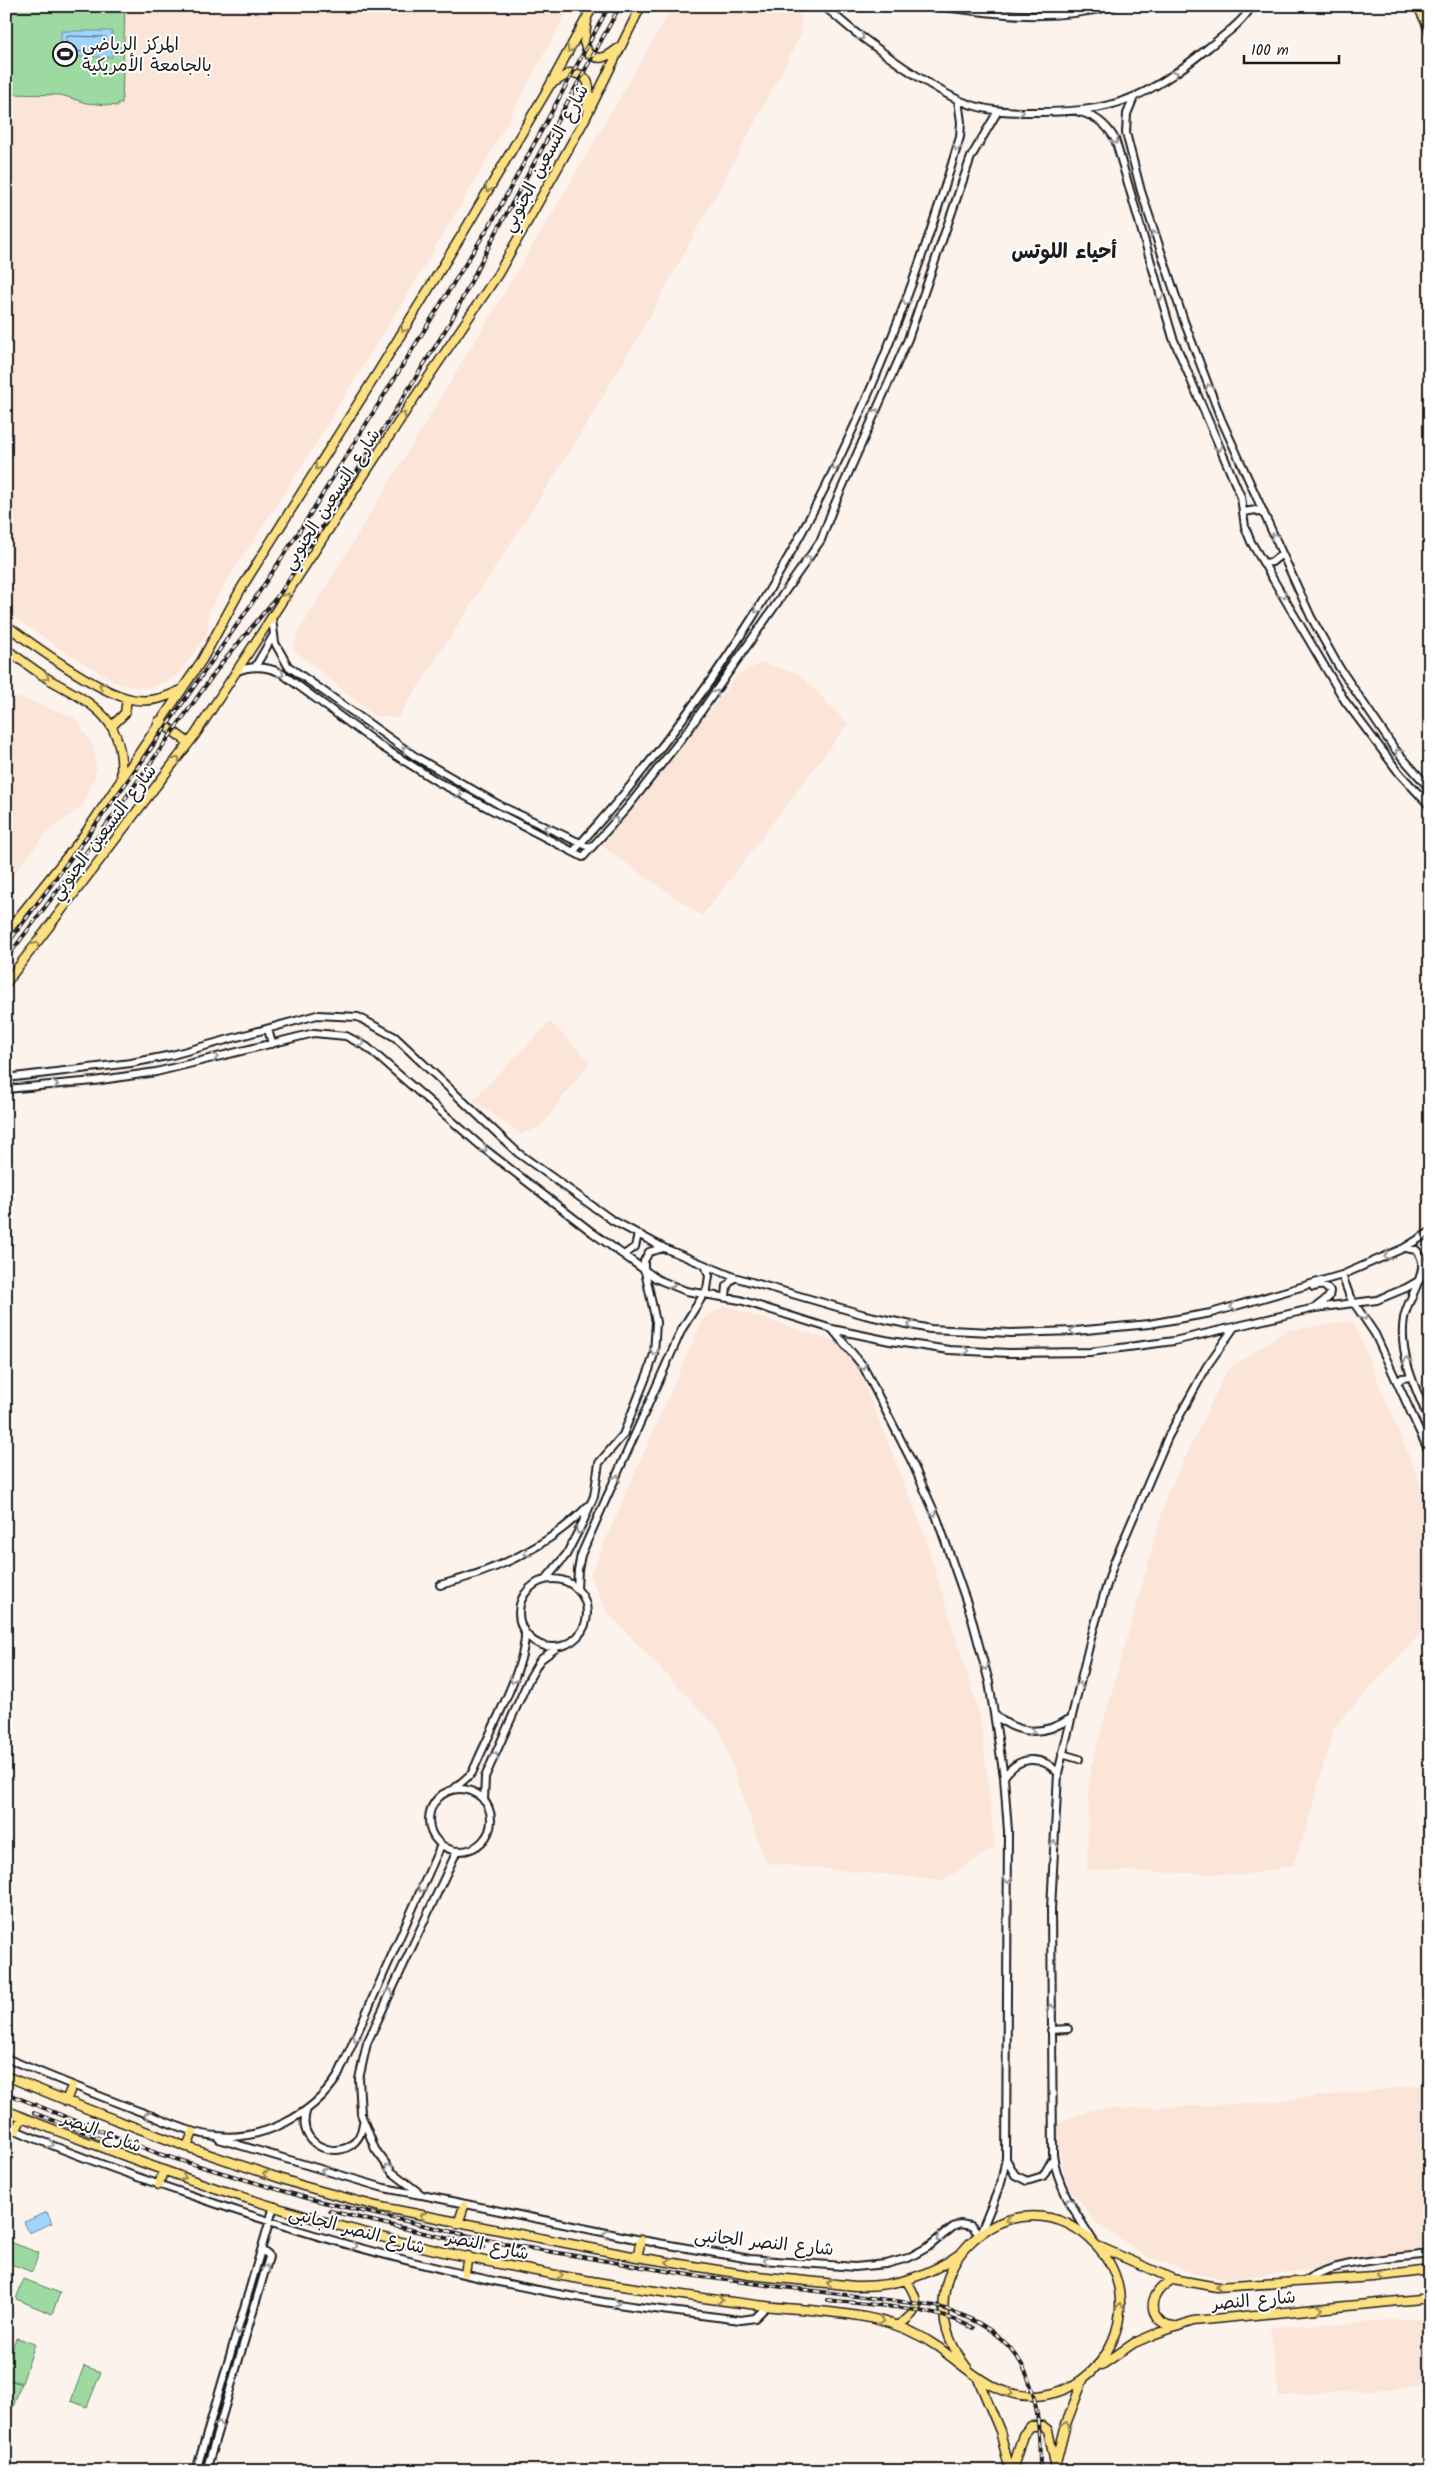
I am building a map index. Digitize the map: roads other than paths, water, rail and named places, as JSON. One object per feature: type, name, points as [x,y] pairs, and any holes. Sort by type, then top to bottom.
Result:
[{"type":"main road","name":"شارع التسعين الجنوبي","points":[[6,933],[82,838],[159,721],[211,647],[242,587],[390,353],[550,85],[593,6]]},
{"type":"main road","name":"شارع التسعين الجنوبي","points":[[6,983],[189,743],[498,274],[584,121],[641,6]]},
{"type":"main road","points":[[1418,6],[1430,31]]},
{"type":"main road","points":[[589,14],[584,42],[588,53],[598,58],[605,57],[620,45]]},
{"type":"main road","points":[[550,85],[570,74],[578,74],[586,79],[591,91],[584,121]]},
{"type":"main road","points":[[6,625],[65,665],[108,690],[127,698],[152,700],[180,690]]},
{"type":"main road","points":[[6,649],[50,679],[90,702],[112,726],[121,755],[120,782]]},
{"type":"main road","points":[[112,726],[119,722],[126,713],[127,698]]},
{"type":"main road","points":[[159,721],[189,743]]},
{"type":"main road","name":"شارع النصر","points":[[6,2076],[187,2147],[303,2186],[376,2206],[458,2224],[637,2257],[749,2275],[856,2286],[872,2286],[906,2280],[946,2264],[959,2254]]},
{"type":"main road","points":[[66,2101],[72,2086]]},
{"type":"main road","name":"شارع النصر","points":[[6,2110],[163,2171],[274,2206],[369,2233],[468,2256],[610,2284],[767,2306],[856,2316],[898,2325],[938,2347],[968,2369]]},
{"type":"main road","points":[[16,2130],[22,2117]]},
{"type":"main road","points":[[187,2147],[193,2132]]},
{"type":"main road","points":[[158,2185],[163,2171]]},
{"type":"main road","points":[[458,2224],[464,2206]]},
{"type":"main road","points":[[1040,2217],[1060,2222],[1078,2230],[1096,2245],[1114,2273],[1121,2303],[1117,2333],[1103,2360],[1092,2372],[1083,2380],[1054,2393],[1024,2396],[999,2390],[978,2378],[968,2369],[949,2340],[943,2313],[945,2287],[950,2270],[959,2254],[980,2233],[1006,2221],[1040,2217]]},
{"type":"main road","points":[[637,2257],[641,2240]]},
{"type":"main road","name":"شارع النصر","points":[[1096,2245],[1173,2278],[1194,2284],[1217,2287],[1304,2282],[1430,2270]]},
{"type":"main road","points":[[464,2273],[468,2256]]},
{"type":"main road","points":[[1173,2278],[1156,2293],[1152,2306],[1154,2313],[1163,2323],[1176,2326]]},
{"type":"main road","points":[[898,2325],[911,2316],[917,2304],[914,2293],[906,2280]]},
{"type":"main road","name":"شارع النصر","points":[[1092,2372],[1134,2344],[1176,2326],[1211,2318],[1430,2298]]},
{"type":"main road","points":[[978,2378],[1000,2430],[1011,2471]]},
{"type":"main road","points":[[1054,2468],[1066,2424],[1083,2380]]},
{"type":"main road","points":[[1011,2471],[1023,2435],[1026,2429],[1031,2426],[1043,2426],[1048,2430],[1054,2468]]},
{"type":"street","points":[[823,6],[900,64],[958,100],[998,111],[1079,112],[1110,106],[1154,87],[1182,69],[1238,24],[1252,6]]},
{"type":"street","points":[[938,6],[1002,15],[1040,17],[1077,14],[1114,6]]},
{"type":"street","points":[[1134,97],[1126,114],[1126,133],[1151,223],[1205,378],[1263,514],[1311,617],[1339,667],[1394,748],[1430,789]]},
{"type":"street","points":[[573,852],[626,791],[681,722],[760,605],[810,519],[851,436],[905,305],[960,137],[961,122],[958,100]]},
{"type":"street","points":[[235,672],[255,667],[269,668],[281,673],[379,745],[438,782],[583,856],[627,808],[689,729],[821,540],[833,508],[908,339],[971,157],[998,111]]},
{"type":"street","points":[[1079,112],[1096,118],[1104,124],[1115,139],[1173,338],[1238,490],[1250,542],[1345,701],[1400,774],[1430,806]]},
{"type":"street","points":[[1244,512],[1256,510],[1263,514]]},
{"type":"street","points":[[1264,563],[1272,562],[1282,554]]},
{"type":"street","points":[[272,618],[273,636],[277,650],[288,666],[386,736],[503,807],[591,848]]},
{"type":"street","points":[[255,667],[273,636]]},
{"type":"street","points":[[681,722],[689,729]]},
{"type":"street","points":[[6,1078],[131,1063],[207,1047],[317,1015],[353,1016],[372,1023],[395,1037],[518,1153],[612,1220],[664,1248],[734,1277],[864,1315],[930,1329],[1011,1333],[1076,1331],[1149,1324],[1211,1313],[1342,1275],[1429,1235]]},
{"type":"street","points":[[268,1029],[272,1044]]},
{"type":"street","points":[[6,1090],[94,1081],[156,1072],[321,1033],[346,1036],[360,1042],[383,1059],[482,1147],[645,1272],[686,1291],[726,1296],[832,1329],[890,1341],[949,1350],[976,1352],[1090,1352],[1174,1341],[1233,1329],[1315,1308],[1392,1295],[1420,1280]]},
{"type":"street","points":[[624,1255],[635,1247],[638,1234]]},
{"type":"street","points":[[664,1248],[649,1252],[644,1261],[656,1322],[654,1354],[622,1435],[599,1463],[592,1501],[566,1555],[546,1579],[528,1589],[520,1600],[518,1614],[525,1633],[525,1644],[520,1664],[472,1773],[453,1790],[438,1798],[429,1814],[431,1832],[441,1845],[457,1851],[474,1847],[488,1833],[491,1819],[484,1801],[485,1777],[529,1679],[540,1660],[556,1647],[570,1643],[584,1627],[586,1607],[577,1588],[581,1555],[682,1329],[709,1283],[705,1265]]},
{"type":"street","points":[[1404,1248],[1416,1250],[1421,1257],[1420,1280]]},
{"type":"street","points":[[1430,1266],[1406,1306],[1402,1340],[1411,1377],[1430,1422]]},
{"type":"street","points":[[1342,1275],[1346,1290],[1375,1334],[1430,1454]]},
{"type":"street","points":[[726,1296],[728,1286],[734,1277]]},
{"type":"street","points":[[1303,1286],[1323,1285],[1329,1288],[1329,1297],[1315,1308]]},
{"type":"street","points":[[832,1329],[856,1355],[876,1390],[912,1462],[937,1518],[980,1647],[995,1715],[1004,1777],[1008,1857],[1006,2158],[1001,2183],[980,2233]]},
{"type":"street","points":[[1096,2245],[1065,2192],[1054,2165],[1053,2154],[1051,1909],[1058,1773],[1092,1634],[1128,1528],[1172,1429],[1207,1366],[1233,1329]]},
{"type":"street","points":[[1398,1382],[1402,1378],[1411,1377]]},
{"type":"street","points":[[440,1585],[487,1571],[530,1551],[557,1533],[592,1501]]},
{"type":"street","points":[[546,1579],[566,1581],[577,1588]]},
{"type":"street","points":[[525,1633],[536,1643],[556,1647]]},
{"type":"street","points":[[995,1715],[1012,1727],[1031,1732],[1051,1729],[1071,1718]]},
{"type":"street","points":[[1062,1754],[1079,1759]]},
{"type":"street","points":[[1004,1777],[1016,1763],[1025,1760],[1044,1761],[1058,1773]]},
{"type":"street","points":[[453,1790],[467,1790],[484,1801]]},
{"type":"street","points":[[208,2135],[235,2136],[254,2133],[290,2119],[308,2109],[323,2096],[338,2076],[441,1845]]},
{"type":"street","name":"شارع النصر الجانبى","points":[[457,1851],[364,2052],[358,2089],[364,2122],[375,2149],[386,2164],[422,2195],[464,2206],[641,2240],[750,2258],[864,2267],[886,2264],[913,2255],[937,2241],[956,2225],[971,2226],[980,2233]]},
{"type":"street","points":[[1051,2030],[1068,2029]]},
{"type":"street","points":[[6,2058],[72,2086],[193,2132],[384,2188],[422,2195]]},
{"type":"street","points":[[308,2109],[305,2122],[309,2136],[316,2144],[329,2150],[339,2150],[353,2144],[362,2132],[364,2122]]},
{"type":"street","name":"شارع النصر الجانبى","points":[[6,2126],[158,2185],[270,2221],[367,2250],[464,2273],[605,2302],[741,2320],[755,2318],[767,2306]]},
{"type":"street","points":[[1006,2158],[1015,2175],[1023,2180],[1032,2181],[1047,2172],[1053,2154]]},
{"type":"street","points":[[196,2471],[274,2206]]},
{"type":"street","points":[[206,2471],[269,2257],[268,2254],[262,2251]]},
{"type":"street","points":[[1304,2282],[1330,2269],[1430,2254]]},
{"type":"water","points":[[61,31],[112,31],[112,57],[61,57]]},
{"type":"water","points":[[47,2212],[52,2223],[29,2233],[24,2222]]},
{"type":"railway","points":[[6,946],[140,764],[248,609],[304,524],[494,218],[609,6]]},
{"type":"railway","points":[[6,959],[100,834],[221,664],[281,592],[451,321],[492,240],[620,6]]},
{"type":"railway","points":[[6,2093],[159,2154],[310,2199],[505,2244],[702,2277],[936,2306],[967,2317],[991,2331],[1009,2347],[1022,2366],[1031,2387],[1037,2412],[1040,2471]]},
{"type":"railway","points":[[34,2113],[101,2139]]},
{"type":"railway","points":[[330,2211],[484,2247]]},
{"type":"railway","points":[[827,2300],[922,2311],[941,2315],[973,2328]]},
{"type":"place","name":"المركز الرياضي بالجامعة الأمريكية","points":[[65,54]]},
{"type":"district","name":"أحياء اللوتس","points":[[1064,251]]}]
